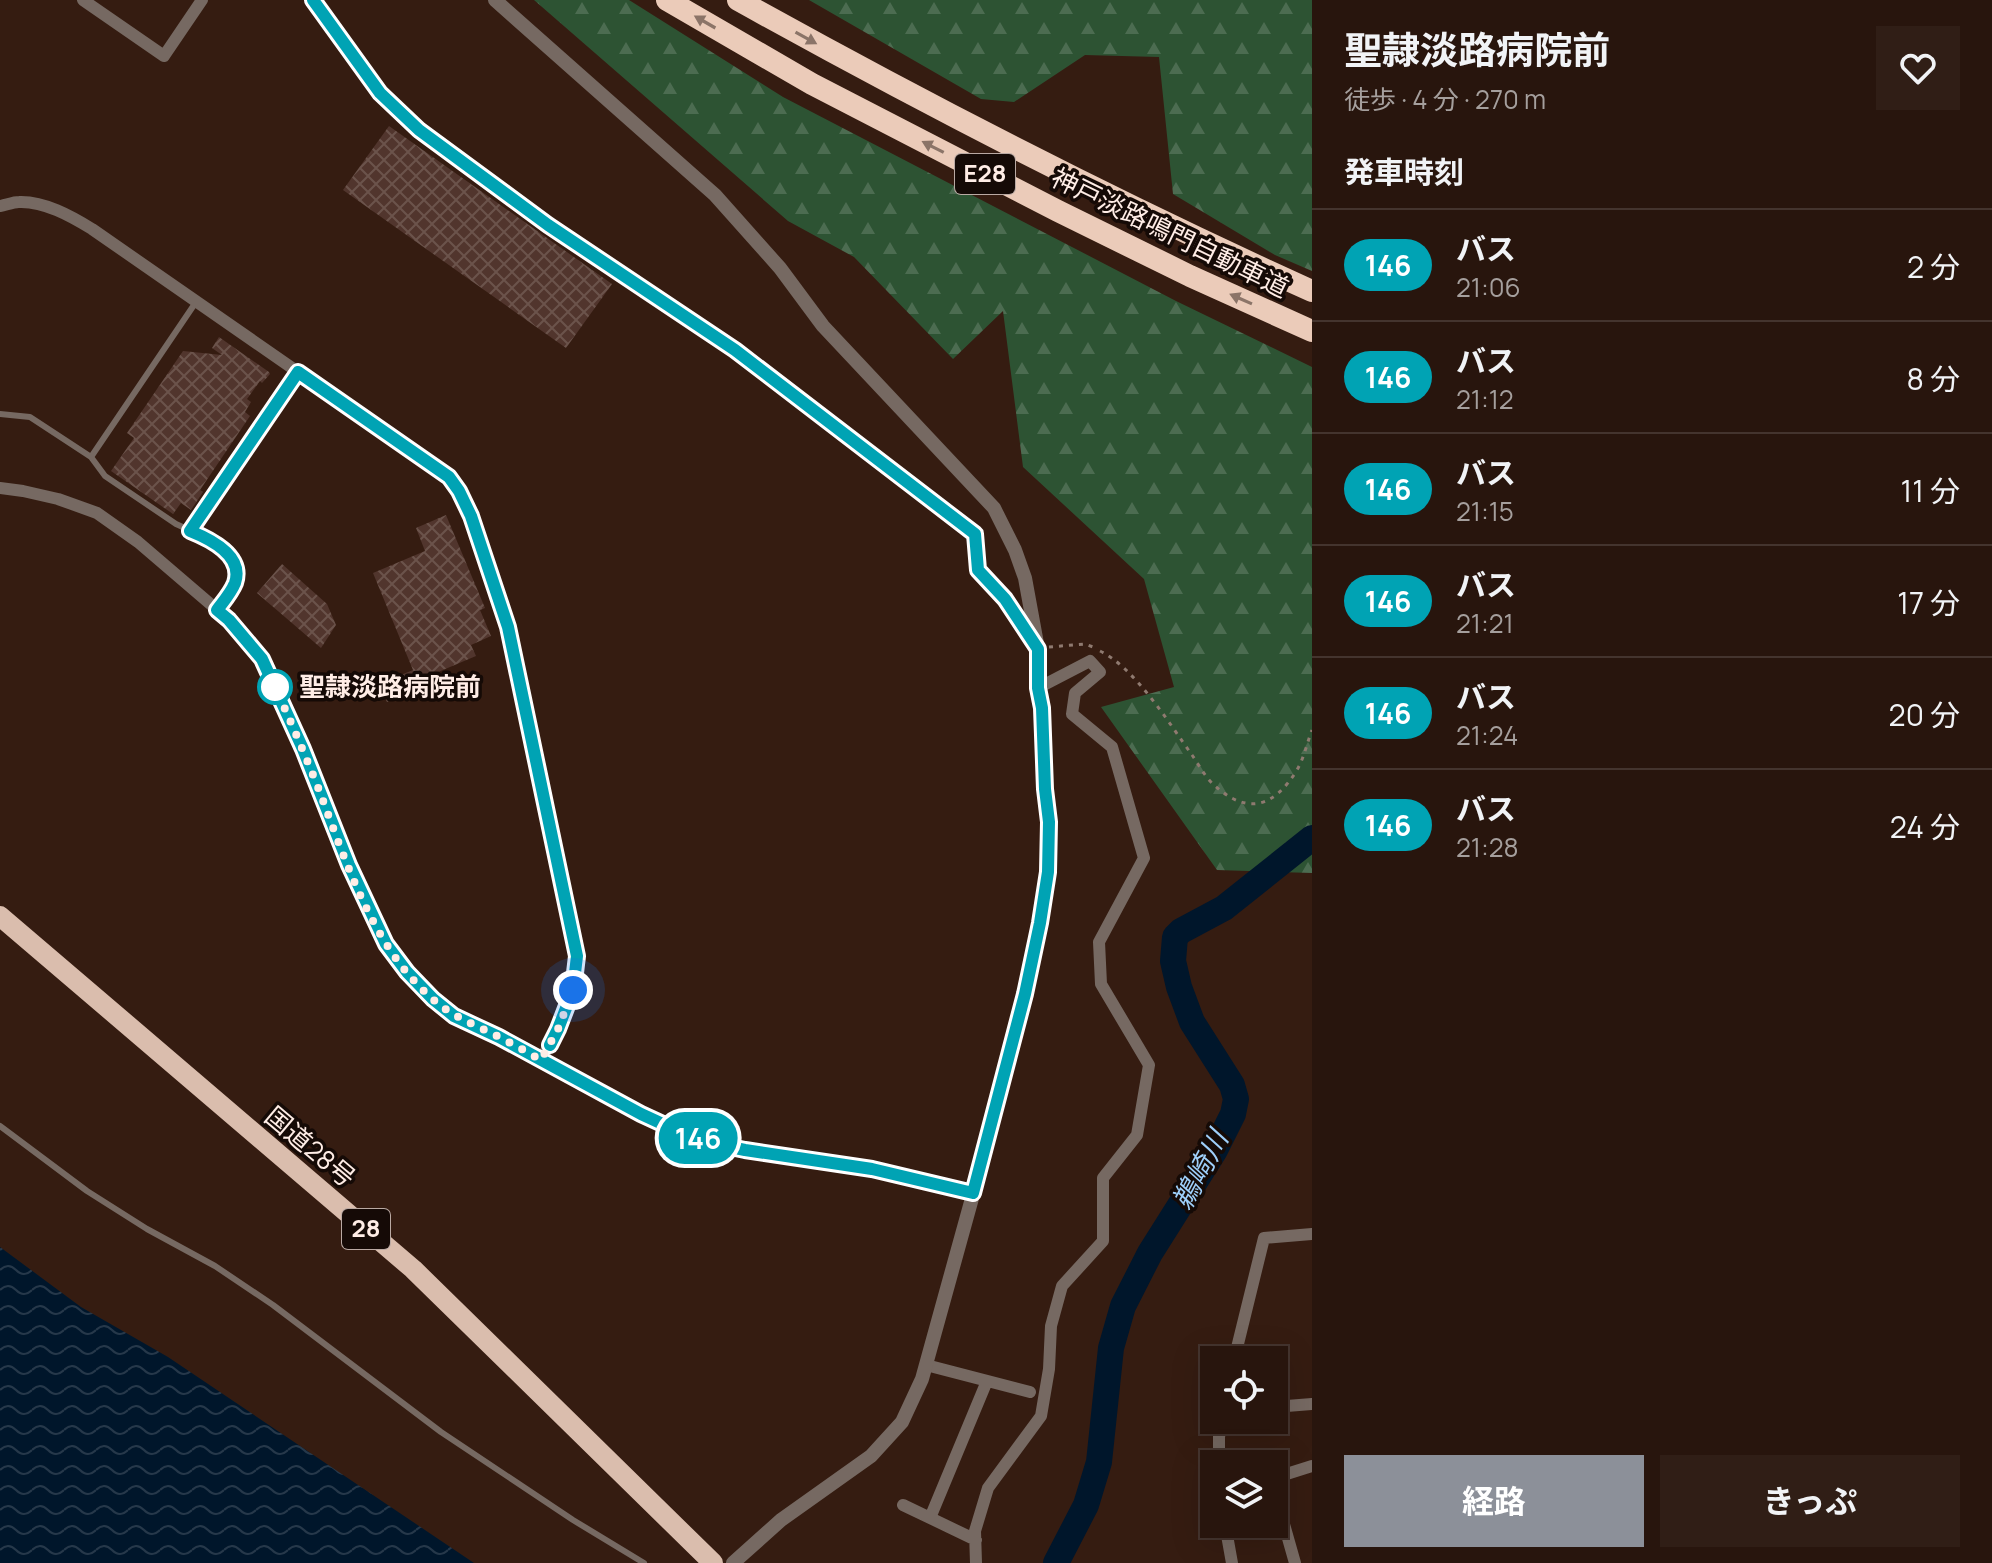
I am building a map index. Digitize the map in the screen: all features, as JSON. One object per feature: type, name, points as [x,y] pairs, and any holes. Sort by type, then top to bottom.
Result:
[{"type":"highway","name":"神戸淡路鳴門自動車道","points":[[667,0],[812,84],[1058,211],[1312,331]]},
{"type":"highway","name":"神戸淡路鳴門自動車道","points":[[738,0],[1074,178],[1312,291]]},
{"type":"highway","name":"国道28号","points":[[0,916],[413,1269],[713,1563]]},
{"type":"street","points":[[83,0],[164,56],[202,0]]},
{"type":"street","points":[[313,0],[380,93],[419,130],[548,225],[735,350],[975,534],[978,570],[1005,599],[1038,649]]},
{"type":"street","points":[[495,0],[715,195],[780,268],[823,326],[994,508],[1025,578],[1038,649],[1038,688],[1049,822],[1048,872],[1025,994],[926,1365],[902,1422],[878,1449],[781,1520],[733,1563]]},
{"type":"street","points":[[0,206],[19,202],[45,206],[75,219],[449,477],[459,491],[471,516],[508,627],[577,956],[573,990],[558,1029],[541,1060]]},
{"type":"street","points":[[0,488],[58,499],[97,513],[138,542],[229,620],[262,659],[303,749],[349,865],[386,944],[407,972],[454,1016],[641,1114],[711,1143],[872,1169],[973,1193]]},
{"type":"street","points":[[976,1563],[975,1531],[988,1488],[1041,1416],[1049,1369],[1051,1326],[1062,1286],[1103,1241],[1103,1178],[1137,1135],[1149,1065],[1101,984],[1099,942],[1144,858],[1112,747],[1072,714],[1075,693],[1100,672],[1090,661],[1038,688]]},
{"type":"street","points":[[1237,1346],[1264,1238],[1312,1234]]},
{"type":"street","points":[[926,1365],[1030,1392]]},
{"type":"street","points":[[930,1518],[987,1381]]},
{"type":"street","points":[[1288,1406],[1312,1405]]},
{"type":"street","points":[[1288,1474],[1312,1466]]},
{"type":"street","points":[[903,1505],[976,1540]]},
{"type":"street","points":[[1228,1538],[1232,1563]]},
{"type":"street","points":[[1288,1538],[1295,1563]]},
{"type":"lane","points":[[91,457],[196,302]]},
{"type":"lane","points":[[190,531],[298,372]]},
{"type":"lane","points":[[0,414],[30,417],[91,457],[105,476],[176,524],[207,538],[231,557],[236,566],[235,584],[217,610]]},
{"type":"lane","points":[[0,1126],[87,1191],[147,1229],[215,1266],[273,1305],[441,1432],[644,1563]]},
{"type":"path","points":[[1038,649],[1085,644],[1106,654],[1129,674],[1156,705],[1213,784],[1238,802],[1258,805],[1279,795],[1299,768],[1312,730]]},
{"type":"green space","points":[[534,0],[629,0],[783,97],[1176,301],[1312,367],[1312,873],[1217,870],[1101,707],[1174,687],[1144,579],[1023,467],[1003,311],[953,359],[854,257],[788,221]]},
{"type":"green space","points":[[809,0],[1312,0],[1312,271],[1275,255],[1173,194],[1159,57],[1085,55],[1014,102],[981,99]]},
{"type":"water","points":[[0,1247],[81,1307],[168,1357],[474,1563],[0,1563]]},
{"type":"building","points":[[389,126],[612,284],[566,348],[343,190]]},
{"type":"building","points":[[219,337],[270,374],[262,383],[260,381],[247,399],[251,402],[245,412],[250,416],[200,490],[203,492],[191,510],[181,503],[173,514],[111,471],[134,438],[127,433],[183,351],[222,355],[212,348]]},
{"type":"building","points":[[446,515],[485,608],[480,610],[491,636],[471,645],[476,656],[424,678],[427,686],[387,702],[379,684],[413,670],[373,573],[425,551],[416,528]]},
{"type":"building","points":[[282,564],[327,604],[336,625],[321,648],[257,593]]},
{"type":"waterway","name":"鵜崎川","points":[[1056,1563],[1086,1505],[1099,1462],[1111,1348],[1123,1306],[1150,1253],[1215,1150],[1233,1114],[1236,1099],[1232,1085],[1192,1022],[1173,961],[1175,937],[1224,908],[1312,838]]},
{"type":"bus line","name":"146","points":[[313,0],[380,93],[419,130],[548,225],[735,350],[975,534],[978,570],[1005,599],[1038,649],[1038,688],[1049,822],[1048,872],[1025,994],[973,1193],[872,1169],[711,1143],[680,1132],[454,1016],[407,972],[386,944],[369,912],[303,749],[262,659],[217,610],[235,584],[236,566],[231,557],[207,538],[190,531],[298,372],[449,477],[471,516],[508,627],[577,956],[573,990],[550,1045]]},
{"type":"place","name":"聖隷淡路病院前","points":[[275,687]]},
{"type":"route","points":[[275,687],[271,678],[369,912],[386,944],[433,999],[454,1016],[541,1060],[558,1029],[573,990]]}]
